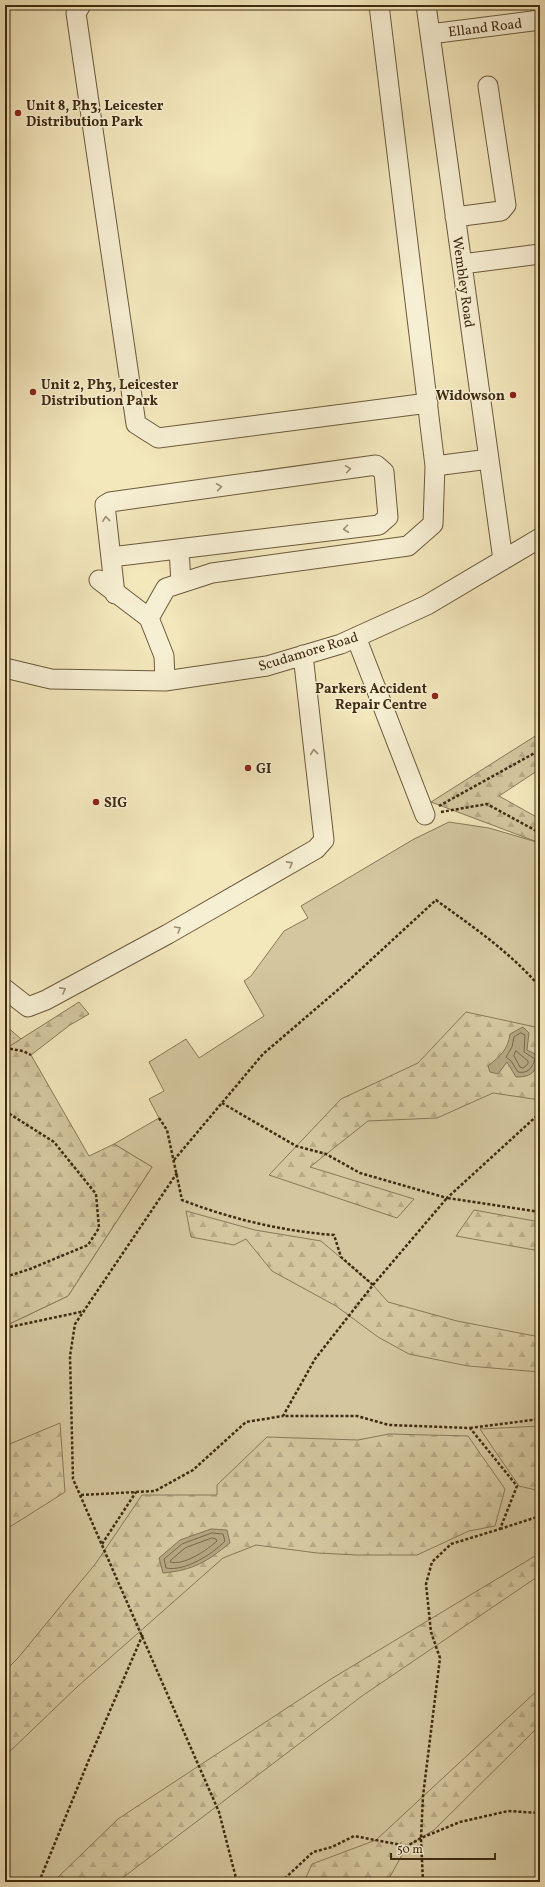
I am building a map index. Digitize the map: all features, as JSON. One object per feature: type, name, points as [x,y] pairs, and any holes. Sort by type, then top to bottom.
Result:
[{"type":"street","points":[[81,5],[76,13],[136,424],[158,438],[428,403]]},
{"type":"street","points":[[149,618],[166,588],[181,583],[212,573],[408,546],[433,524],[435,466],[379,5]]},
{"type":"street","name":"Wembley Road","points":[[426,5],[503,560]]},
{"type":"street","name":"Elland Road","points":[[430,34],[540,20]]},
{"type":"street","points":[[455,217],[502,211],[506,205],[488,86]]},
{"type":"street","points":[[462,264],[540,254]]},
{"type":"street","points":[[435,466],[489,459]]},
{"type":"street","points":[[111,558],[379,525],[388,517],[384,472],[376,465],[110,502],[105,505],[115,594]]},
{"type":"street","name":"Scudamore Road","points":[[5,668],[51,679],[165,680],[267,666],[341,644],[427,605],[540,538]]},
{"type":"street","points":[[179,549],[181,583]]},
{"type":"street","points":[[99,580],[115,594],[149,618],[164,656],[165,680]]},
{"type":"street","points":[[356,637],[425,814]]},
{"type":"street","points":[[5,989],[28,1007],[46,1000],[168,934],[316,849],[324,840],[303,656]]},
{"type":"path","points":[[425,814],[540,750]]},
{"type":"path","points":[[425,814],[488,804],[540,833]]},
{"type":"path","points":[[174,1160],[263,1054],[347,982],[436,900],[496,943],[529,974],[540,987]]},
{"type":"path","points":[[5,1048],[23,1051],[31,1055]]},
{"type":"path","points":[[222,1103],[296,1146],[326,1154],[360,1173],[447,1198],[540,1212]]},
{"type":"path","points":[[5,1111],[54,1142],[96,1194],[99,1228],[88,1245],[30,1269],[5,1277]]},
{"type":"path","points":[[283,1416],[315,1359],[373,1285],[447,1198],[540,1114]]},
{"type":"path","points":[[159,1118],[167,1130],[182,1200],[218,1214],[299,1232],[334,1235],[341,1257],[373,1285]]},
{"type":"path","points":[[177,1173],[75,1324],[70,1356],[73,1479],[143,1634],[203,1777],[220,1812],[237,1882]]},
{"type":"path","points":[[5,1328],[85,1311]]},
{"type":"path","points":[[81,1495],[155,1490],[193,1470],[246,1422],[283,1416],[357,1416],[389,1425],[470,1428],[540,1419]]},
{"type":"path","points":[[470,1428],[516,1486],[500,1529]]},
{"type":"path","points":[[102,1544],[136,1492]]},
{"type":"path","points":[[423,1882],[421,1838],[423,1796],[440,1658],[431,1632],[426,1584],[432,1562],[450,1544],[540,1516]]},
{"type":"path","points":[[39,1882],[90,1757],[143,1634]]},
{"type":"path","points":[[281,1882],[313,1852],[332,1847],[354,1836],[407,1846],[421,1838],[460,1822],[508,1811],[540,1813]]},
{"type":"green space","points":[[540,733],[540,769],[499,796],[540,819],[540,843],[431,802]]},
{"type":"green space","points":[[449,822],[489,828],[540,843],[540,1882],[5,1882],[5,1326],[68,1296],[152,1167],[114,1144],[159,1118],[149,1099],[164,1091],[149,1062],[186,1039],[199,1058],[264,1016],[244,981],[251,976],[284,931],[308,918],[301,906],[414,839]]},
{"type":"green space","points":[[79,1002],[89,1014],[70,1025],[31,1055],[89,1156],[114,1144],[152,1167],[68,1296],[5,1326],[5,1049]]},
{"type":"green space","points":[[466,1012],[540,1028],[540,1100],[493,1093],[437,1118],[368,1121],[310,1167],[414,1199],[397,1218],[269,1175],[341,1099],[418,1063]]},
{"type":"green space","points":[[5,1025],[21,1039],[5,1049]]},
{"type":"green space","points":[[474,1210],[540,1222],[540,1251],[456,1236]]},
{"type":"green space","points":[[186,1211],[255,1230],[321,1241],[373,1285],[388,1302],[457,1321],[540,1337],[540,1372],[468,1366],[409,1354],[378,1337],[336,1306],[272,1271],[246,1239],[234,1245],[191,1237]]},
{"type":"green space","points":[[60,1423],[65,1492],[5,1530],[5,1446]]},
{"type":"green space","points":[[540,1426],[540,1491],[519,1486],[480,1429]]},
{"type":"green space","points":[[389,1434],[468,1436],[505,1489],[495,1526],[469,1531],[417,1555],[356,1555],[317,1553],[256,1545],[223,1558],[77,1687],[5,1756],[5,1671],[18,1658],[96,1563],[142,1495],[217,1495],[217,1485],[267,1437],[358,1440]]},
{"type":"green space","points":[[540,1553],[540,1575],[362,1696],[117,1882],[53,1882],[118,1819],[331,1679]]},
{"type":"green space","points":[[540,1688],[540,1725],[434,1830],[407,1846],[387,1882],[304,1882],[312,1864],[376,1840]]},
{"type":"water","points":[[523,1027],[529,1033],[527,1050],[539,1056],[537,1066],[533,1072],[526,1076],[516,1077],[507,1062],[498,1074],[490,1072],[488,1066],[500,1056],[505,1049],[510,1034]]},
{"type":"water","points":[[211,1529],[227,1530],[230,1543],[199,1564],[183,1570],[163,1573],[159,1558],[180,1540]]},
{"type":"place","name":"Unit 8, Ph3, Leicester Distribution Park","points":[[18,113]]},
{"type":"place","name":"Unit 2, Ph3, Leicester Distribution Park","points":[[33,392]]},
{"type":"place","name":"Widowson","points":[[513,395]]},
{"type":"place","name":"Parkers Accident Repair Centre","points":[[435,696]]},
{"type":"place","name":"GI","points":[[248,768]]},
{"type":"place","name":"SIG","points":[[96,802]]}]
